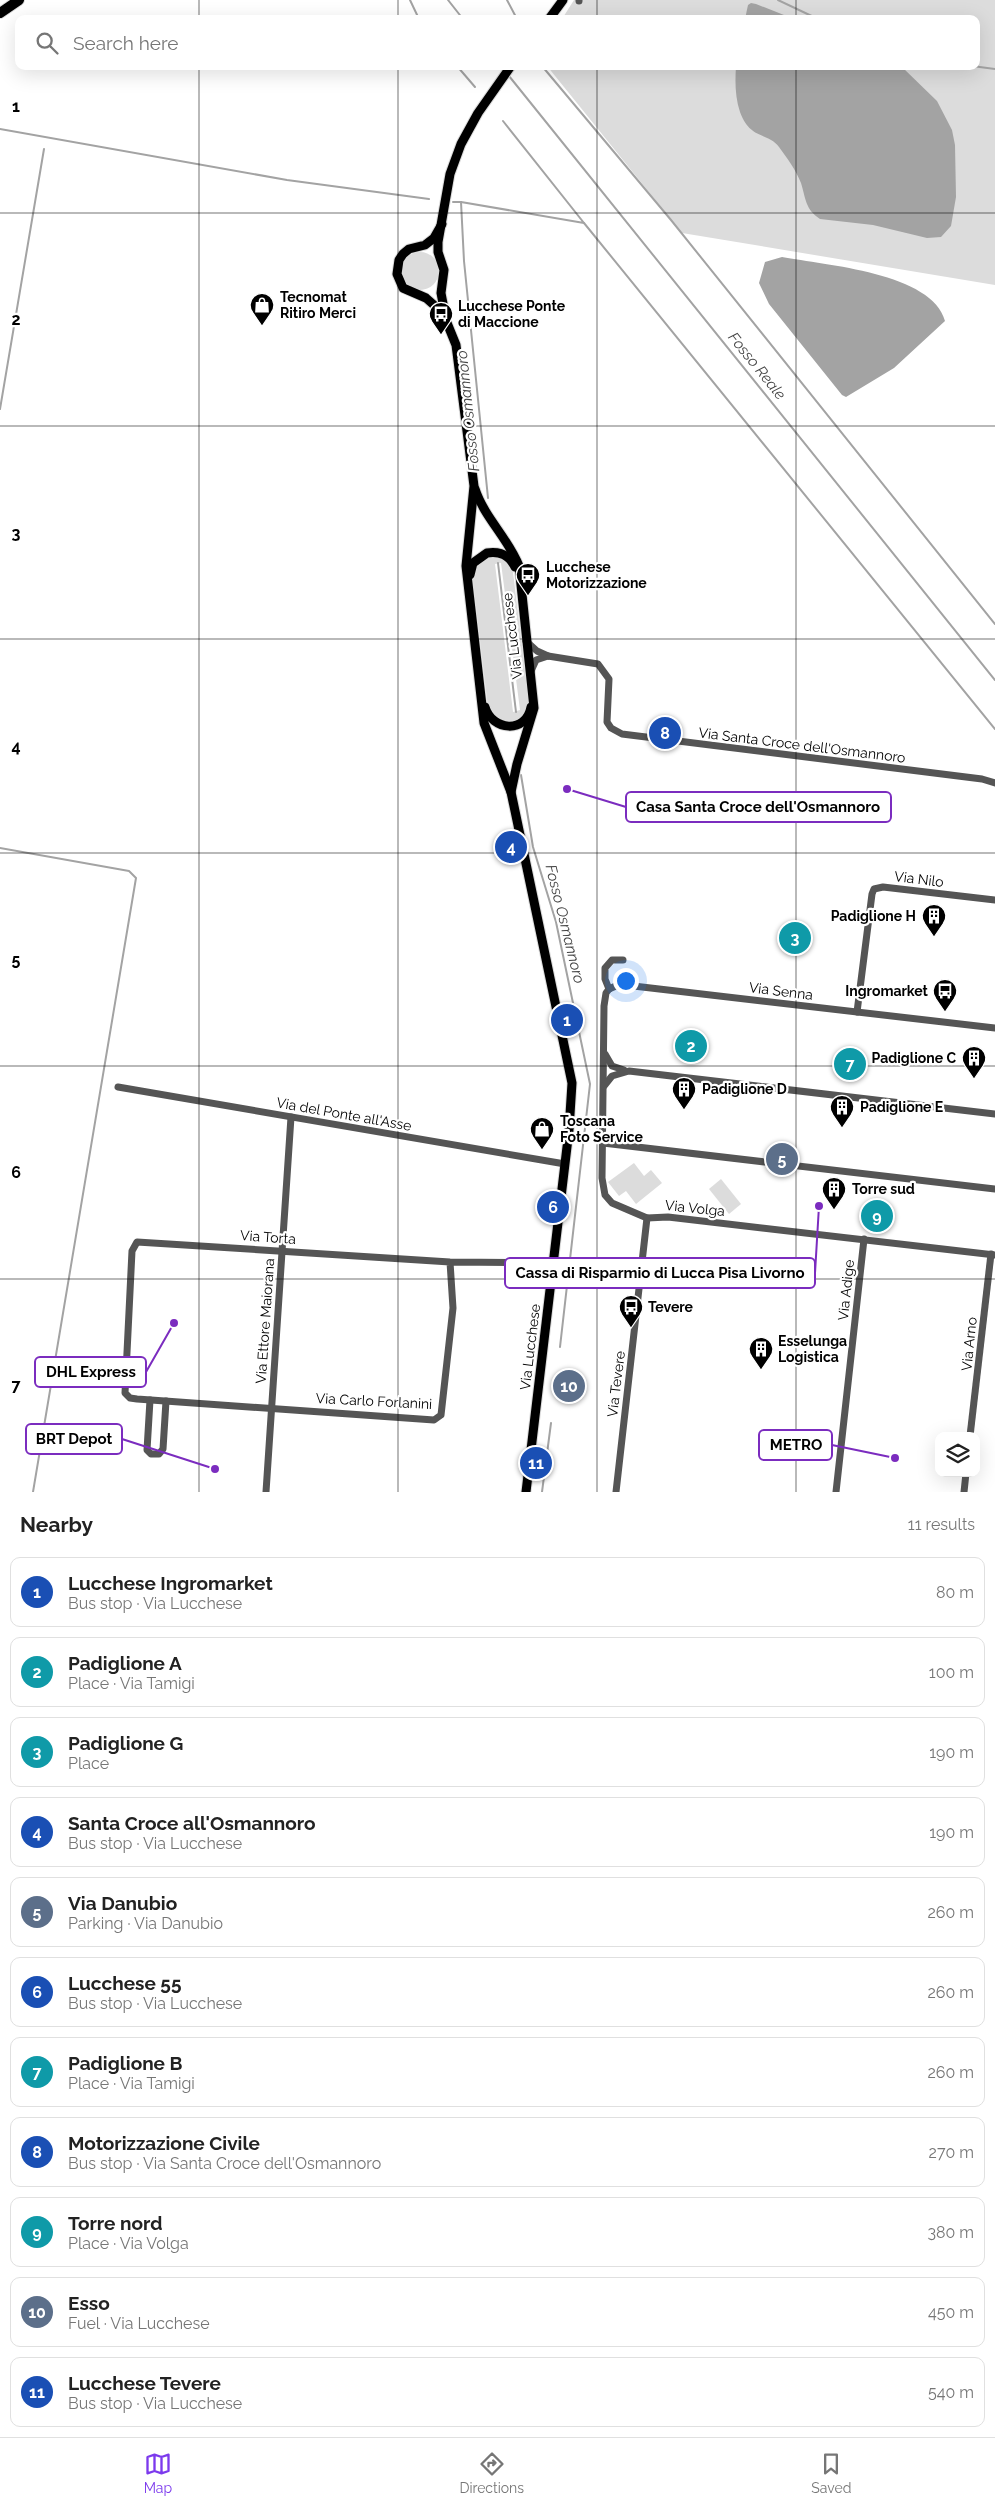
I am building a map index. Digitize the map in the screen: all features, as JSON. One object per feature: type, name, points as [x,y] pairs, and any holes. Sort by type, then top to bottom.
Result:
[{"type":"highway","points":[[0,13],[19,0]]},
{"type":"main road","points":[[552,15],[563,0]]},
{"type":"main road","name":"Via Lucchese","points":[[507,70],[469,127],[455,160],[438,242],[444,270],[441,282],[442,302],[458,352],[474,486],[466,566],[482,692],[484,723],[511,792],[570,1071],[571,1109],[526,1492]]},
{"type":"main road","name":"Via Lucchese","points":[[442,224],[434,238],[422,246],[409,249],[403,254],[396,267],[399,282],[403,288],[426,298],[438,308],[447,321]]},
{"type":"main road","points":[[422,246],[432,250],[440,257]]},
{"type":"main road","points":[[417,294],[428,293],[441,282]]},
{"type":"main road","name":"Via Lucchese","points":[[474,486],[482,504],[511,548],[518,566],[534,713],[517,764],[511,792]]},
{"type":"main road","points":[[469,585],[473,563],[483,554],[492,552],[503,554],[510,560],[520,583]]},
{"type":"main road","points":[[482,692],[488,716],[495,723],[504,727],[517,725],[526,718],[530,712],[533,698]]},
{"type":"street","points":[[526,640],[536,651],[548,656]]},
{"type":"street","points":[[531,679],[533,664],[541,657],[548,656]]},
{"type":"street","name":"Via Santa Croce dell'Osmannoro","points":[[548,656],[594,662],[604,669],[609,682],[606,710],[608,726],[614,731],[631,736],[982,779],[995,783]]},
{"type":"street","name":"Via Nilo","points":[[857,1012],[873,891],[880,887],[995,900]]},
{"type":"street","points":[[610,989],[604,979],[605,968],[612,960],[623,960]]},
{"type":"street","name":"Via Senna","points":[[610,989],[618,985],[625,985],[995,1028]]},
{"type":"street","name":"Via Volga","points":[[610,989],[605,998],[602,1178],[605,1195],[612,1203],[647,1218],[668,1217],[993,1254]]},
{"type":"street","points":[[604,1051],[612,1066],[629,1072],[995,1114]]},
{"type":"street","points":[[603,1088],[612,1076],[629,1072]]},
{"type":"street","name":"Via del Ponte all'Asse","points":[[118,1087],[565,1164]]},
{"type":"street","name":"Via Ettore Maiorana","points":[[266,1492],[291,1117]]},
{"type":"street","points":[[603,1143],[995,1189]]},
{"type":"street","name":"Via Tevere","points":[[616,1492],[647,1218]]},
{"type":"street","name":"Via Adige","points":[[836,1492],[864,1240]]},
{"type":"street","name":"Via Torta","points":[[150,1400],[130,1398],[126,1395],[124,1388],[131,1261],[136,1243],[282,1250],[450,1262],[553,1263]]},
{"type":"street","name":"Via Arno","points":[[971,1432],[993,1254]]},
{"type":"street","name":"Via Carlo Forlanini","points":[[272,1408],[434,1420],[438,1418],[441,1414],[453,1308],[450,1262]]},
{"type":"street","points":[[166,1401],[163,1450],[159,1454],[151,1454],[147,1450],[150,1400],[166,1401],[272,1408]]},
{"type":"street","points":[[964,1492],[966,1477]]},
{"type":"shaded area","points":[[574,0],[995,0],[995,285],[682,233],[550,70],[980,70],[980,15],[565,15]]},
{"type":"shaded area","points":[[751,3],[756,4],[784,15],[746,15],[748,5]]},
{"type":"shaded area","points":[[736,70],[905,70],[937,101],[952,130],[955,145],[956,197],[951,226],[941,237],[927,238],[873,225],[820,219],[811,211],[805,199],[799,178],[779,147],[775,142],[754,131],[744,121],[738,106]]},
{"type":"shaded area","points":[[420,252],[433,258],[439,271],[433,284],[420,290],[407,284],[401,271],[407,258]]},
{"type":"shaded area","points":[[782,257],[849,268],[899,282],[921,292],[936,305],[945,321],[894,368],[846,397],[842,395],[769,304],[759,283],[765,262]]},
{"type":"shaded area","points":[[490,555],[504,560],[513,572],[529,703],[528,708],[519,721],[499,722],[488,708],[472,573],[475,566]],"holes":[[[501,563],[520,710],[513,712],[495,564]]]},
{"type":"shaded area","points":[[634,1163],[644,1176],[651,1170],[662,1183],[636,1204],[626,1191],[619,1196],[608,1182]]},
{"type":"shaded area","points":[[721,1179],[741,1204],[729,1214],[709,1189]]},
{"type":"waterway","points":[[410,0],[417,15]]},
{"type":"waterway","name":"Fosso Reale","points":[[448,0],[460,15]]},
{"type":"waterway","points":[[507,0],[515,15]]},
{"type":"waterway","points":[[778,0],[810,15]]},
{"type":"waterway","points":[[980,67],[995,69]]},
{"type":"waterway","points":[[460,70],[475,87]]},
{"type":"waterway","points":[[545,70],[671,220],[995,624]]},
{"type":"waterway","name":"Fosso Reale","points":[[509,76],[995,680]]},
{"type":"waterway","points":[[453,202],[584,223],[503,121]]},
{"type":"waterway","points":[[0,129],[287,180],[429,199]]},
{"type":"waterway","points":[[0,409],[44,149]]},
{"type":"waterway","name":"Fosso Osmannoro","points":[[461,202],[464,261],[488,498]]},
{"type":"waterway","points":[[584,223],[995,729]]},
{"type":"waterway","name":"Fosso Osmannoro","points":[[498,563],[516,712]]},
{"type":"waterway","name":"Fosso Osmannoro","points":[[521,775],[533,847],[556,922],[590,1084],[560,1347]]},
{"type":"waterway","points":[[0,848],[129,871],[136,878],[33,1492]]},
{"type":"waterway","name":"Fosso Osmannoro","points":[[542,1492],[551,1423]]},
{"type":"place","name":"Tecnomat Ritiro Merci","points":[[262,326]]},
{"type":"place","name":"Lucchese Ponte di Maccione","points":[[441,335]]},
{"type":"place","name":"Lucchese Motorizzazione","points":[[528,596]]},
{"type":"place","name":"Motorizzazione Civile","points":[[665,733]]},
{"type":"place","name":"Casa Santa Croce dell'Osmannoro","points":[[567,789]]},
{"type":"place","name":"Santa Croce all'Osmannoro","points":[[511,847]]},
{"type":"place","name":"Padiglione H","points":[[934,937]]},
{"type":"place","name":"Padiglione G","points":[[795,938]]},
{"type":"place","name":"Ingromarket","points":[[945,1012]]},
{"type":"place","name":"Lucchese Ingromarket","points":[[567,1020]]},
{"type":"place","name":"Padiglione A","points":[[691,1046]]},
{"type":"place","name":"Padiglione B","points":[[850,1064]]},
{"type":"place","name":"Padiglione C","points":[[974,1079]]},
{"type":"place","name":"Padiglione D","points":[[684,1110]]},
{"type":"place","name":"Padiglione E","points":[[842,1128]]},
{"type":"place","name":"Toscana Foto Service","points":[[542,1150]]},
{"type":"place","name":"Via Danubio","points":[[782,1159]]},
{"type":"place","name":"Cassa di Risparmio di Lucca Pisa Livorno","points":[[819,1206]]},
{"type":"place","name":"Lucchese 55","points":[[553,1207]]},
{"type":"place","name":"Torre sud","points":[[834,1210]]},
{"type":"place","name":"Torre nord","points":[[877,1216]]},
{"type":"place","name":"DHL Express","points":[[174,1323]]},
{"type":"place","name":"Tevere","points":[[631,1328]]},
{"type":"place","name":"Esselunga Logistica","points":[[761,1370]]},
{"type":"place","name":"Esso","points":[[569,1386]]},
{"type":"place","name":"METRO","points":[[895,1458]]},
{"type":"place","name":"Lucchese Tevere","points":[[536,1463]]},
{"type":"place","name":"BRT Depot","points":[[215,1469]]}]
